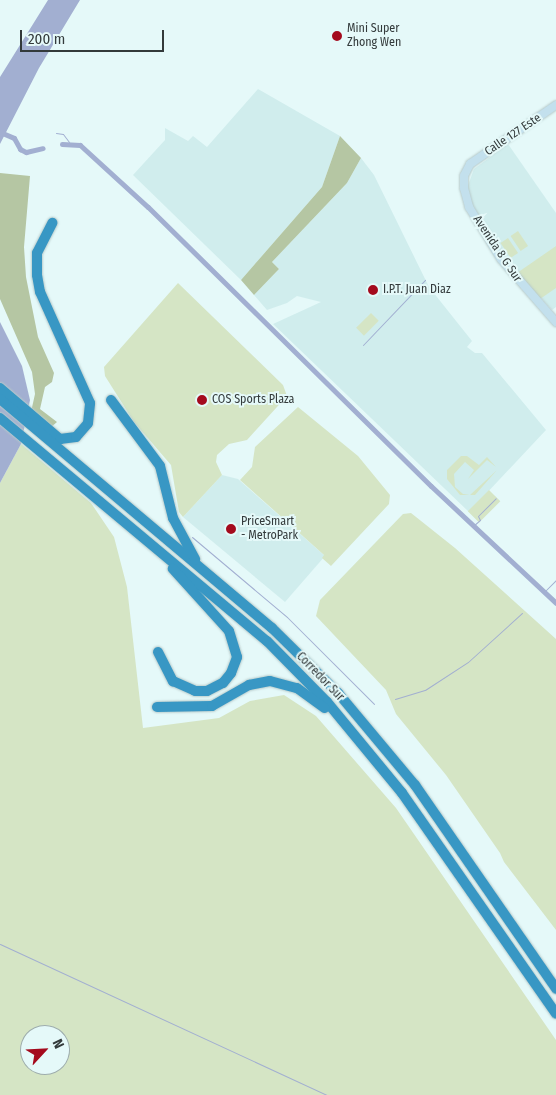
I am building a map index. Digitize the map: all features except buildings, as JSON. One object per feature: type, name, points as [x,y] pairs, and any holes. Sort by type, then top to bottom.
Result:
[{"type":"highway","points":[[0,388],[41,429],[56,437],[69,439],[84,430],[91,415],[88,400],[40,292],[36,275],[37,253],[52,223]]},
{"type":"highway","name":"Corredor Sur","points":[[0,398],[41,429],[272,628],[367,725],[415,784],[556,989]]},
{"type":"highway","points":[[111,400],[160,466],[178,529],[205,572]]},
{"type":"highway","name":"Corredor Sur","points":[[0,418],[267,641],[347,725],[402,793],[556,1014]]},
{"type":"highway","points":[[147,540],[229,631],[237,653],[227,679],[217,687],[199,691],[184,688],[173,681],[158,652]]},
{"type":"highway","points":[[157,707],[212,706],[249,685],[270,680],[297,688],[347,725]]},
{"type":"street","name":"Calle 127 Este","points":[[470,164],[556,105]]},
{"type":"street","name":"Avenida 8 G Sur","points":[[470,164],[464,176],[469,207],[506,266],[556,322]]},
{"type":"shaded area","points":[[258,89],[340,136],[322,187],[241,280],[133,175],[165,140],[165,128],[188,141],[193,136],[207,147]]},
{"type":"shaded area","points":[[508,144],[556,213],[556,307],[552,310],[505,259],[469,202],[466,191],[474,169]]},
{"type":"shaded area","points":[[361,158],[374,175],[429,287],[472,341],[467,347],[475,353],[482,353],[546,430],[469,512],[273,324],[321,302],[297,296],[287,303],[267,310],[254,295],[279,269],[272,262],[347,183]]},
{"type":"shaded area","points":[[222,475],[238,479],[325,556],[285,602],[183,517]]},
{"type":"green space","points":[[340,136],[361,158],[347,183],[272,262],[279,269],[254,295],[241,280],[322,187]]},
{"type":"green space","points":[[0,173],[30,176],[24,247],[26,277],[38,337],[54,373],[52,382],[45,387],[40,409],[57,422],[50,428],[31,412],[35,394],[32,372],[0,299]]},
{"type":"green space","points":[[518,231],[528,246],[521,251],[511,236]]},
{"type":"green space","points":[[508,238],[518,253],[511,258],[501,243]]},
{"type":"green space","points":[[556,246],[556,288],[540,299],[517,273]]},
{"type":"green space","name":"COS Sports Plaza","points":[[178,283],[283,385],[287,396],[247,440],[229,444],[217,455],[216,462],[222,475],[183,517],[179,512],[171,465],[134,422],[105,376],[104,367]]},
{"type":"green space","points":[[371,313],[379,321],[364,336],[356,328]]},
{"type":"green space","points":[[298,407],[358,456],[390,495],[389,504],[331,566],[322,558],[324,555],[240,480],[252,467],[255,447]]},
{"type":"green space","points":[[21,444],[91,503],[114,537],[127,587],[143,728],[219,718],[250,701],[284,695],[316,716],[396,808],[556,1040],[556,1095],[0,1095],[0,483]]},
{"type":"green space","points":[[461,456],[467,456],[479,465],[487,457],[496,467],[487,460],[468,479],[474,470],[465,462],[454,474],[455,487],[463,494],[470,495],[460,495],[447,479],[447,470]]},
{"type":"green space","points":[[497,470],[475,495],[470,495]]},
{"type":"green space","points":[[489,490],[500,501],[479,523],[468,511]]},
{"type":"green space","points":[[411,513],[455,548],[556,639],[556,930],[504,862],[500,853],[446,775],[396,714],[386,690],[316,616],[320,600],[403,514]]},
{"type":"water","points":[[48,0],[80,0],[39,68],[0,144],[0,77]]},
{"type":"water","points":[[0,322],[22,366],[30,400],[21,444],[0,483]]},
{"type":"waterway","points":[[0,132],[14,138],[20,149],[26,152],[43,148]]},
{"type":"waterway","points":[[56,133],[63,134],[69,142]]},
{"type":"waterway","points":[[62,144],[80,145],[148,207],[431,486],[556,603]]},
{"type":"waterway","points":[[363,345],[425,280]]},
{"type":"waterway","points":[[473,526],[480,520],[478,516],[496,498]]},
{"type":"waterway","points":[[192,537],[287,617],[374,704]]},
{"type":"waterway","points":[[545,591],[556,580]]},
{"type":"waterway","points":[[395,699],[425,690],[468,662],[522,613]]},
{"type":"waterway","points":[[0,944],[327,1095]]},
{"type":"place","name":"Mini Super Zhong Wen","points":[[337,36]]},
{"type":"place","name":"I.P.T. Juan Diaz","points":[[373,290]]},
{"type":"place","name":"COS Sports Plaza","points":[[202,400]]},
{"type":"place","name":"PriceSmart - MetroPark","points":[[231,529]]}]
